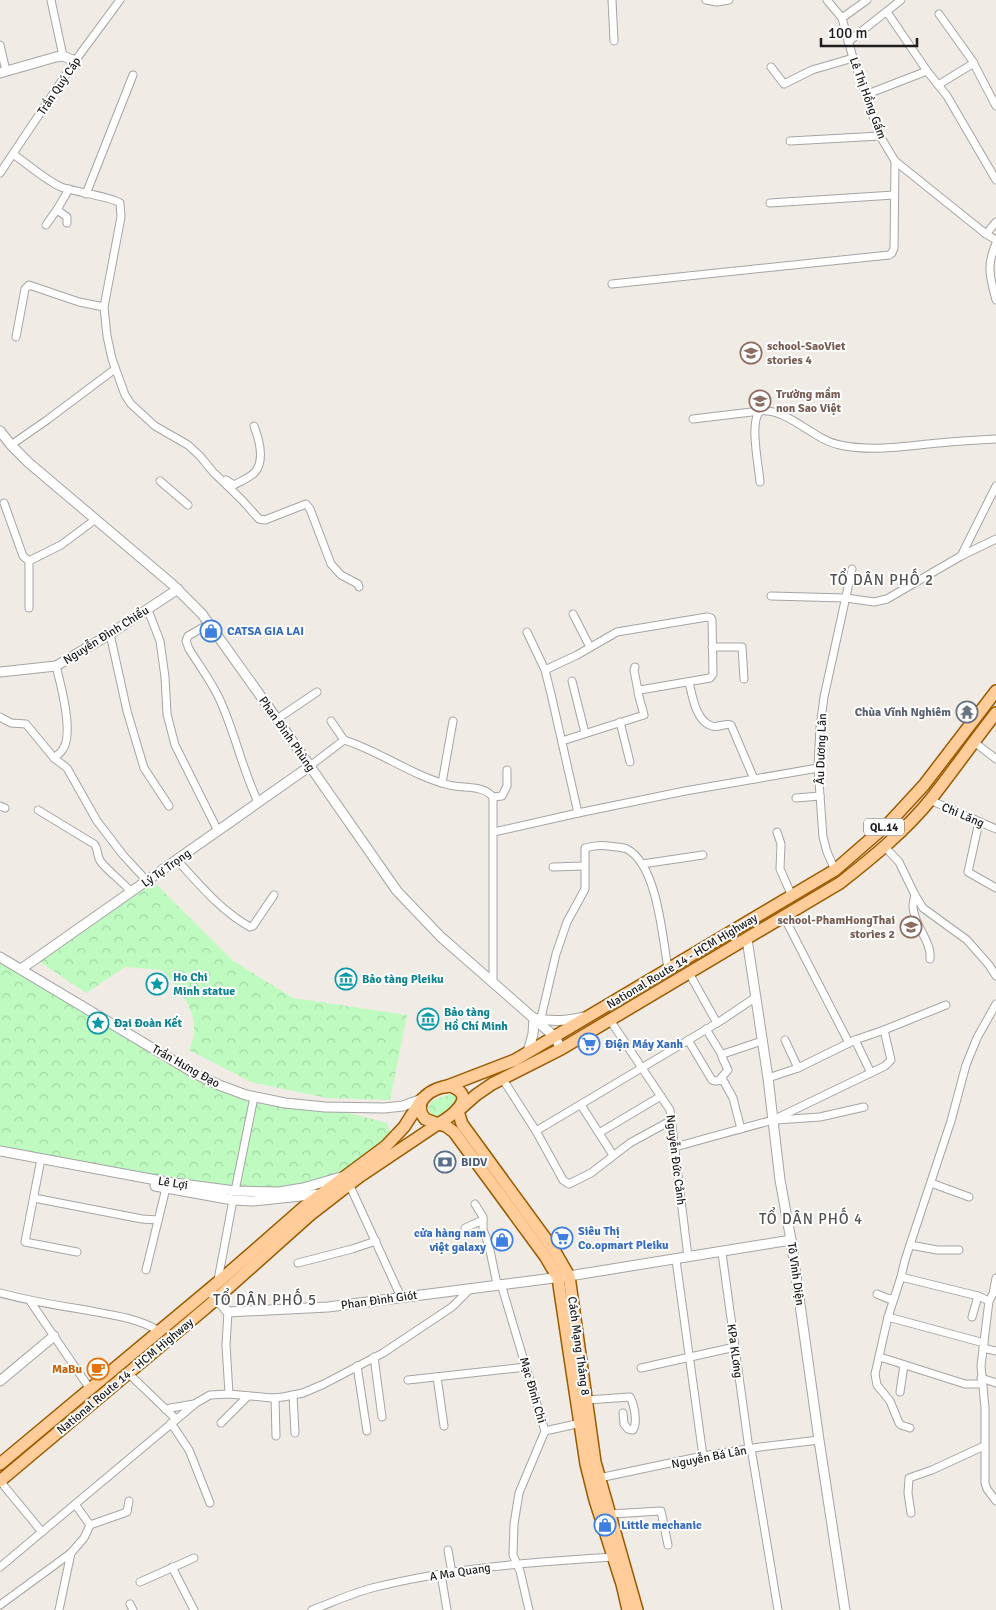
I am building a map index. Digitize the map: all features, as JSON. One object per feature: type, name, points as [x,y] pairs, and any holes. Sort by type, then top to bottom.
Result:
[{"type":"main road","name":"National Route 14 - HCM Highway","points":[[445,1087],[515,1060],[834,870],[889,823],[924,785],[996,691]]},
{"type":"main road","name":"National Route 14 - HCM Highway","points":[[458,1111],[476,1095],[502,1078],[561,1049],[840,883],[884,846],[930,800],[996,713]]},
{"type":"main road","points":[[740,926],[746,938]]},
{"type":"main road","points":[[445,1087],[454,1088],[460,1094],[462,1103],[458,1111],[438,1124],[429,1121],[422,1115],[420,1104],[422,1099],[430,1092],[445,1087]]},
{"type":"main road","name":"National Route 14 - HCM Highway","points":[[0,1464],[159,1331],[310,1216],[396,1136],[422,1099]]},
{"type":"main road","name":"Cách Mạng Tháng 8","points":[[458,1111],[462,1124],[554,1250],[564,1277],[587,1400],[599,1514],[618,1557],[637,1610]]},
{"type":"main road","name":"National Route 14 - HCM Highway","points":[[0,1481],[128,1373],[304,1207],[322,1194],[345,1183],[438,1124]]},
{"type":"main road","name":"Cách Mạng Tháng 8","points":[[438,1124],[446,1126],[454,1132],[545,1256],[564,1277],[581,1423],[595,1479],[610,1514],[628,1610]]},
{"type":"main road","points":[[322,1194],[345,1183]]},
{"type":"street","points":[[51,0],[63,56]]},
{"type":"street","name":"Trần Quý Cáp","points":[[0,173],[75,61],[120,0]]},
{"type":"street","points":[[612,0],[614,41]]},
{"type":"street","points":[[706,0],[717,2],[730,0]]},
{"type":"street","name":"Lê Thị Hồng Gấm","points":[[827,0],[842,18],[853,58],[880,136],[895,161],[996,241]]},
{"type":"street","points":[[842,18],[867,0]]},
{"type":"street","points":[[848,42],[900,0]]},
{"type":"street","points":[[887,12],[938,85],[996,180]]},
{"type":"street","points":[[938,85],[974,63],[939,14]]},
{"type":"street","points":[[0,45],[3,72],[63,56],[75,61]]},
{"type":"street","points":[[771,67],[784,84],[812,70],[853,58]]},
{"type":"street","points":[[975,66],[996,106]]},
{"type":"street","points":[[865,95],[927,71]]},
{"type":"street","points":[[86,194],[133,75]]},
{"type":"street","points":[[790,141],[880,136]]},
{"type":"street","points":[[12,154],[55,184],[86,194],[116,200],[121,206],[121,217],[104,307],[107,336],[115,369],[125,395],[131,404],[155,426],[188,445],[259,519],[265,520],[306,504],[310,508],[331,564],[340,574],[358,584],[359,587]]},
{"type":"street","points":[[612,284],[889,255],[894,248],[895,161]]},
{"type":"street","points":[[46,225],[69,189]]},
{"type":"street","points":[[770,204],[894,195]]},
{"type":"street","points":[[58,208],[67,218],[68,223]]},
{"type":"street","points":[[986,234],[996,222]]},
{"type":"street","points":[[996,241],[989,262],[990,276],[996,300]]},
{"type":"street","points":[[16,337],[24,289],[29,285],[79,302],[104,307]]},
{"type":"street","points":[[11,445],[115,369]]},
{"type":"street","points":[[760,411],[755,418],[760,482]]},
{"type":"street","points":[[693,419],[768,411],[780,414],[837,445],[860,448],[899,448],[996,439]]},
{"type":"street","points":[[205,461],[209,462],[233,485],[250,476],[255,472],[260,459],[254,426]]},
{"type":"street","name":"Phan Đình Phùng","points":[[0,431],[29,463],[178,589],[209,624],[397,891],[441,936],[555,1037],[561,1049]]},
{"type":"street","points":[[160,481],[188,505]]},
{"type":"street","points":[[961,556],[996,486]]},
{"type":"street","points":[[4,503],[23,556],[28,561],[29,608]]},
{"type":"street","points":[[28,561],[61,545],[96,519]]},
{"type":"street","points":[[771,596],[846,598],[874,602],[887,599],[961,556],[996,539]]},
{"type":"street","name":"Âu Dương Lân","points":[[834,870],[823,837],[818,768],[820,727],[824,697],[852,569]]},
{"type":"street","name":"Nguyễn Đình Chiểu","points":[[0,672],[56,666],[110,634],[178,589]]},
{"type":"street","points":[[148,610],[162,649],[167,714],[175,745],[218,831]]},
{"type":"street","points":[[573,614],[590,647]]},
{"type":"street","points":[[544,670],[617,632],[709,617],[712,620],[712,676],[710,678],[638,691]]},
{"type":"street","points":[[209,624],[188,636],[186,641],[188,649],[219,698],[234,736],[247,780],[258,802]]},
{"type":"street","points":[[526,632],[544,670],[578,813]]},
{"type":"street","points":[[110,634],[129,719],[144,768],[170,806]]},
{"type":"street","points":[[712,647],[740,645],[742,647],[744,680]]},
{"type":"street","points":[[54,758],[62,750],[67,733],[64,696],[56,666]]},
{"type":"street","points":[[562,741],[644,715],[634,670],[635,667]]},
{"type":"street","points":[[572,681],[585,733]]},
{"type":"street","points":[[689,682],[693,702],[703,720],[712,726],[731,725],[754,778]]},
{"type":"street","points":[[277,719],[317,692]]},
{"type":"street","points":[[0,717],[11,723],[26,724],[54,758],[67,768],[97,821],[123,855],[147,881]]},
{"type":"street","points":[[442,783],[453,720]]},
{"type":"street","points":[[331,721],[344,740],[404,768],[448,785],[483,789],[493,796],[502,796],[505,792],[507,770]]},
{"type":"street","points":[[620,722],[630,762]]},
{"type":"street","points":[[310,766],[344,740]]},
{"type":"street","points":[[974,742],[996,759]]},
{"type":"street","name":"Lý Tự Trọng","points":[[21,969],[310,766]]},
{"type":"street","points":[[494,832],[578,813],[754,778],[818,768]]},
{"type":"street","points":[[493,796],[493,982]]},
{"type":"street","points":[[796,798],[820,796]]},
{"type":"street","name":"Chi Lăng","points":[[930,800],[996,829]]},
{"type":"street","points":[[38,810],[94,844],[97,847],[96,853],[101,863],[122,881],[131,892]]},
{"type":"street","points":[[979,822],[968,872],[996,888]]},
{"type":"street","points":[[776,832],[781,844],[780,869],[792,896]]},
{"type":"street","points":[[528,1052],[567,922],[585,889],[585,848],[602,846],[626,849],[636,856],[642,864],[650,882],[661,919],[668,968]]},
{"type":"street","points":[[884,846],[899,862],[915,896],[928,912],[967,940],[996,976]]},
{"type":"street","points":[[642,864],[703,855]]},
{"type":"street","points":[[177,860],[207,894],[250,927],[253,926],[274,894]]},
{"type":"street","points":[[553,867],[584,866]]},
{"type":"street","points":[[915,896],[913,907],[915,916],[930,950],[930,959]]},
{"type":"street","points":[[784,917],[871,1073]]},
{"type":"street","name":"Tô Vĩnh Diện","points":[[746,938],[768,1078],[780,1180],[791,1240],[845,1610]]},
{"type":"street","name":"Trần Hưng Đạo","points":[[0,956],[194,1073],[219,1085],[254,1097],[325,1107],[366,1108],[403,1106],[422,1099]]},
{"type":"street","points":[[689,973],[717,1023]]},
{"type":"street","points":[[536,1131],[717,1023],[756,997]]},
{"type":"street","points":[[768,1078],[798,1068],[852,1042],[946,1004]]},
{"type":"street","points":[[910,1428],[901,1425],[899,1422],[893,1405],[877,1385],[875,1374],[888,1317],[952,1121],[966,1065],[996,1004]]},
{"type":"street","points":[[538,1021],[559,1021],[591,1015]]},
{"type":"street","name":"Nguyễn Đức Cảnh","points":[[610,1020],[670,1110],[688,1257]]},
{"type":"street","points":[[538,1021],[560,1028],[569,1028]]},
{"type":"street","points":[[706,1029],[722,1055],[728,1070],[720,1080]]},
{"type":"street","points":[[675,1147],[773,1120],[885,1066],[891,1060],[884,1030]]},
{"type":"street","points":[[688,1040],[712,1080],[723,1080],[733,1098],[741,1129]]},
{"type":"street","points":[[785,1040],[798,1068]]},
{"type":"street","points":[[722,1055],[762,1041]]},
{"type":"street","points":[[502,1078],[566,1183],[574,1183],[591,1173],[630,1142],[672,1120]]},
{"type":"street","points":[[599,1133],[661,1096]]},
{"type":"street","points":[[229,1394],[226,1345],[228,1312],[214,1290],[220,1275],[254,1097]]},
{"type":"street","points":[[581,1105],[613,1156]]},
{"type":"street","points":[[773,1120],[820,1117],[864,1107]]},
{"type":"street","name":"Lê Lợi","points":[[0,1151],[41,1161],[166,1182],[234,1196],[345,1183]]},
{"type":"street","points":[[0,1156],[41,1161],[166,1188],[266,1201],[322,1194]]},
{"type":"street","points":[[41,1161],[25,1234],[25,1242],[77,1252]]},
{"type":"street","points":[[345,1183],[376,1241],[401,1297]]},
{"type":"street","points":[[931,1183],[969,1197]]},
{"type":"street","points":[[146,1270],[166,1188]]},
{"type":"street","points":[[34,1198],[142,1219],[158,1220]]},
{"type":"street","name":"Mạc Đĩnh Chi","points":[[475,1204],[483,1220],[483,1229],[499,1284],[545,1431],[519,1493],[513,1544],[513,1555],[520,1571],[530,1610]]},
{"type":"street","points":[[465,1228],[483,1220]]},
{"type":"street","name":"Phan Đình Giót","points":[[228,1312],[328,1307],[564,1277],[722,1253],[791,1240]]},
{"type":"street","points":[[298,1263],[376,1241]]},
{"type":"street","points":[[944,1250],[946,1243]]},
{"type":"street","points":[[910,1245],[944,1250],[959,1250]]},
{"type":"street","name":"KPa KLơng","points":[[722,1253],[750,1448],[777,1610]]},
{"type":"street","points":[[676,1260],[702,1456]]},
{"type":"street","points":[[901,1277],[978,1296],[989,1301]]},
{"type":"street","points":[[996,1278],[993,1294],[989,1301],[981,1366],[985,1408],[985,1483],[986,1489],[996,1501]]},
{"type":"street","points":[[0,1567],[196,1403],[210,1395],[229,1394],[274,1398],[293,1395],[324,1384],[374,1357],[452,1307],[471,1288]]},
{"type":"street","points":[[0,1293],[113,1315],[149,1325],[159,1331]]},
{"type":"street","points":[[877,1294],[889,1299],[894,1298]]},
{"type":"street","points":[[972,1317],[978,1296]]},
{"type":"street","points":[[30,1300],[90,1389]]},
{"type":"street","points":[[888,1317],[996,1351]]},
{"type":"street","points":[[0,1381],[54,1336]]},
{"type":"street","points":[[641,1368],[735,1347]]},
{"type":"street","points":[[374,1357],[382,1417]]},
{"type":"street","points":[[880,1357],[965,1384],[982,1381],[996,1384]]},
{"type":"street","points":[[900,1392],[904,1365]]},
{"type":"street","points":[[357,1366],[367,1431]]},
{"type":"street","points":[[408,1380],[526,1367]]},
{"type":"street","points":[[128,1373],[165,1409],[173,1421],[189,1450],[210,1502]]},
{"type":"street","points":[[437,1377],[444,1426]]},
{"type":"street","points":[[293,1395],[295,1433]]},
{"type":"street","points":[[221,1423],[248,1396]]},
{"type":"street","points":[[587,1400],[630,1397],[636,1424],[633,1430],[628,1430],[625,1427],[623,1412]]},
{"type":"street","points":[[274,1398],[276,1436]]},
{"type":"street","points":[[165,1409],[196,1403]]},
{"type":"street","points":[[545,1431],[581,1423]]},
{"type":"street","name":"Nguyễn Bá Lân","points":[[595,1479],[702,1456],[819,1440]]},
{"type":"street","points":[[911,1513],[908,1493],[909,1478],[932,1470],[984,1446]]},
{"type":"street","points":[[0,1481],[42,1532]]},
{"type":"street","points":[[0,1605],[71,1553],[84,1538],[90,1525],[127,1512],[129,1501]]},
{"type":"street","points":[[75,1504],[90,1525]]},
{"type":"street","points":[[610,1514],[661,1511],[668,1545]]},
{"type":"street","points":[[448,1550],[452,1573]]},
{"type":"street","points":[[60,1610],[71,1553]]},
{"type":"street","name":"A Ma Quang","points":[[312,1610],[370,1588],[441,1574],[516,1563],[618,1557]]},
{"type":"street","points":[[140,1582],[194,1558]]},
{"type":"street","points":[[172,1567],[194,1610]]},
{"type":"street","points":[[441,1574],[447,1610]]},
{"type":"green space","points":[[154,882],[232,960],[293,998],[407,1015],[390,1100],[327,1098],[251,1082],[189,1050],[193,1038],[193,1017],[184,997],[162,970],[125,967],[86,993],[40,962]]},
{"type":"green space","name":"Đại Đoàn Kết","points":[[0,959],[167,1064],[219,1085],[325,1107],[387,1123],[390,1132],[386,1143],[354,1165],[323,1178],[302,1184],[235,1191],[0,1151]]},
{"type":"green space","points":[[450,1094],[455,1095],[458,1104],[439,1117],[431,1114],[428,1108],[432,1101]]},
{"type":"place","name":"school-SaoViet stories 4","points":[[751,353]]},
{"type":"place","name":"Trường mầm non Sao Việt","points":[[760,401]]},
{"type":"place","name":"CATSA GIA LAI","points":[[211,631]]},
{"type":"place","name":"Chùa Vĩnh Nghiêm","points":[[967,712]]},
{"type":"place","name":"school-PhamHongThai stories 2","points":[[911,927]]},
{"type":"place","name":"Bảo tàng Pleiku","points":[[346,979]]},
{"type":"place","name":"Ho Chi Minh statue","points":[[157,984]]},
{"type":"place","name":"Bảo tàng Hồ Chí Minh","points":[[428,1019]]},
{"type":"place","name":"Đại Đoàn Kết","points":[[98,1023]]},
{"type":"place","name":"Điện Máy Xanh","points":[[589,1044]]},
{"type":"place","name":"BIDV","points":[[445,1162]]},
{"type":"place","name":"Siêu Thị Co.opmart Pleiku","points":[[562,1238]]},
{"type":"place","name":"cửa hàng nam việt galaxy","points":[[502,1240]]},
{"type":"place","name":"MaBu","points":[[98,1369]]},
{"type":"place","name":"Little mechanic","points":[[605,1525]]},
{"type":"district","name":"TỔ DÂN PHỐ 2","points":[[882,580]]},
{"type":"district","name":"TỔ DÂN PHỐ 4","points":[[811,1219]]},
{"type":"district","name":"TỔ DÂN PHỐ 5","points":[[265,1300]]}]
